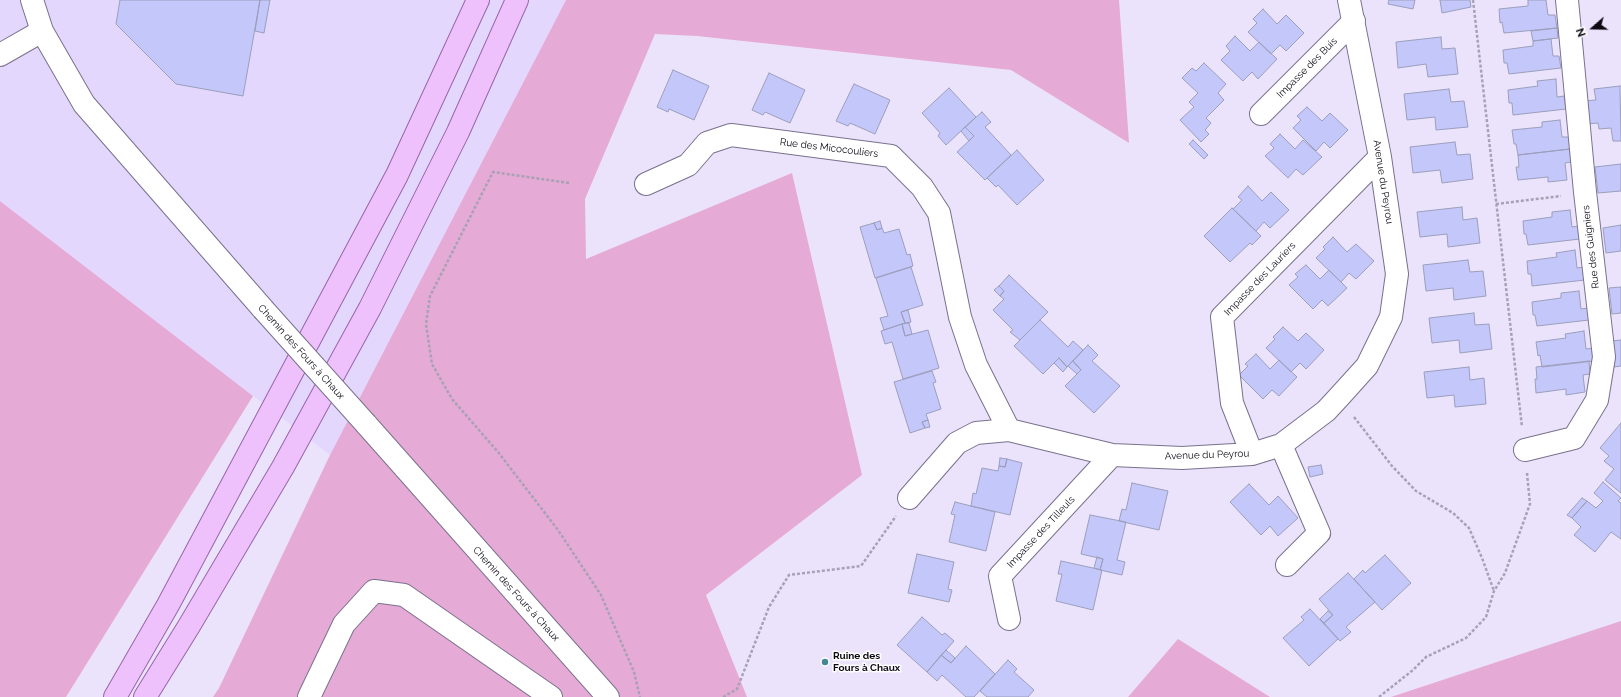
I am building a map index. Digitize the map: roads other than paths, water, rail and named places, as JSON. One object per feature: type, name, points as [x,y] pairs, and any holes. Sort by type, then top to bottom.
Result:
[{"type":"main road","points":[[115,697],[172,598],[397,175],[478,0]]},
{"type":"main road","points":[[145,697],[189,626],[283,467],[370,308],[458,132],[517,0]]},
{"type":"street","name":"Chemin des Fours à Chaux","points":[[32,0],[42,31],[84,104],[263,309],[608,697]]},
{"type":"street","name":"Avenue du Peyrou","points":[[909,498],[957,443],[976,433],[1009,430],[1112,455],[1182,458],[1252,454],[1281,445],[1326,411],[1367,366],[1391,317],[1397,274],[1380,157],[1349,0]]},
{"type":"street","name":"Rue des Guigniers","points":[[1525,450],[1574,438],[1597,400],[1604,357],[1585,192],[1566,0]]},
{"type":"street","name":"Impasse des Buis","points":[[1261,114],[1354,21]]},
{"type":"street","points":[[0,55],[42,31]]},
{"type":"street","name":"Rue des Micocouliers","points":[[646,184],[688,165],[707,143],[731,135],[891,156],[922,187],[939,213],[960,317],[976,365],[1009,430]]},
{"type":"street","name":"Impasse des Lauriers","points":[[1252,454],[1232,403],[1222,317],[1380,157]]},
{"type":"street","points":[[1281,445],[1319,533],[1287,566]]},
{"type":"street","name":"Impasse des Tilleuls","points":[[1009,619],[1000,576],[1112,455]]},
{"type":"street","points":[[309,697],[344,624],[374,591],[404,595],[551,697]]},
{"type":"place","name":"Ruine des Fours à Chaux","points":[[825,662]]}]
